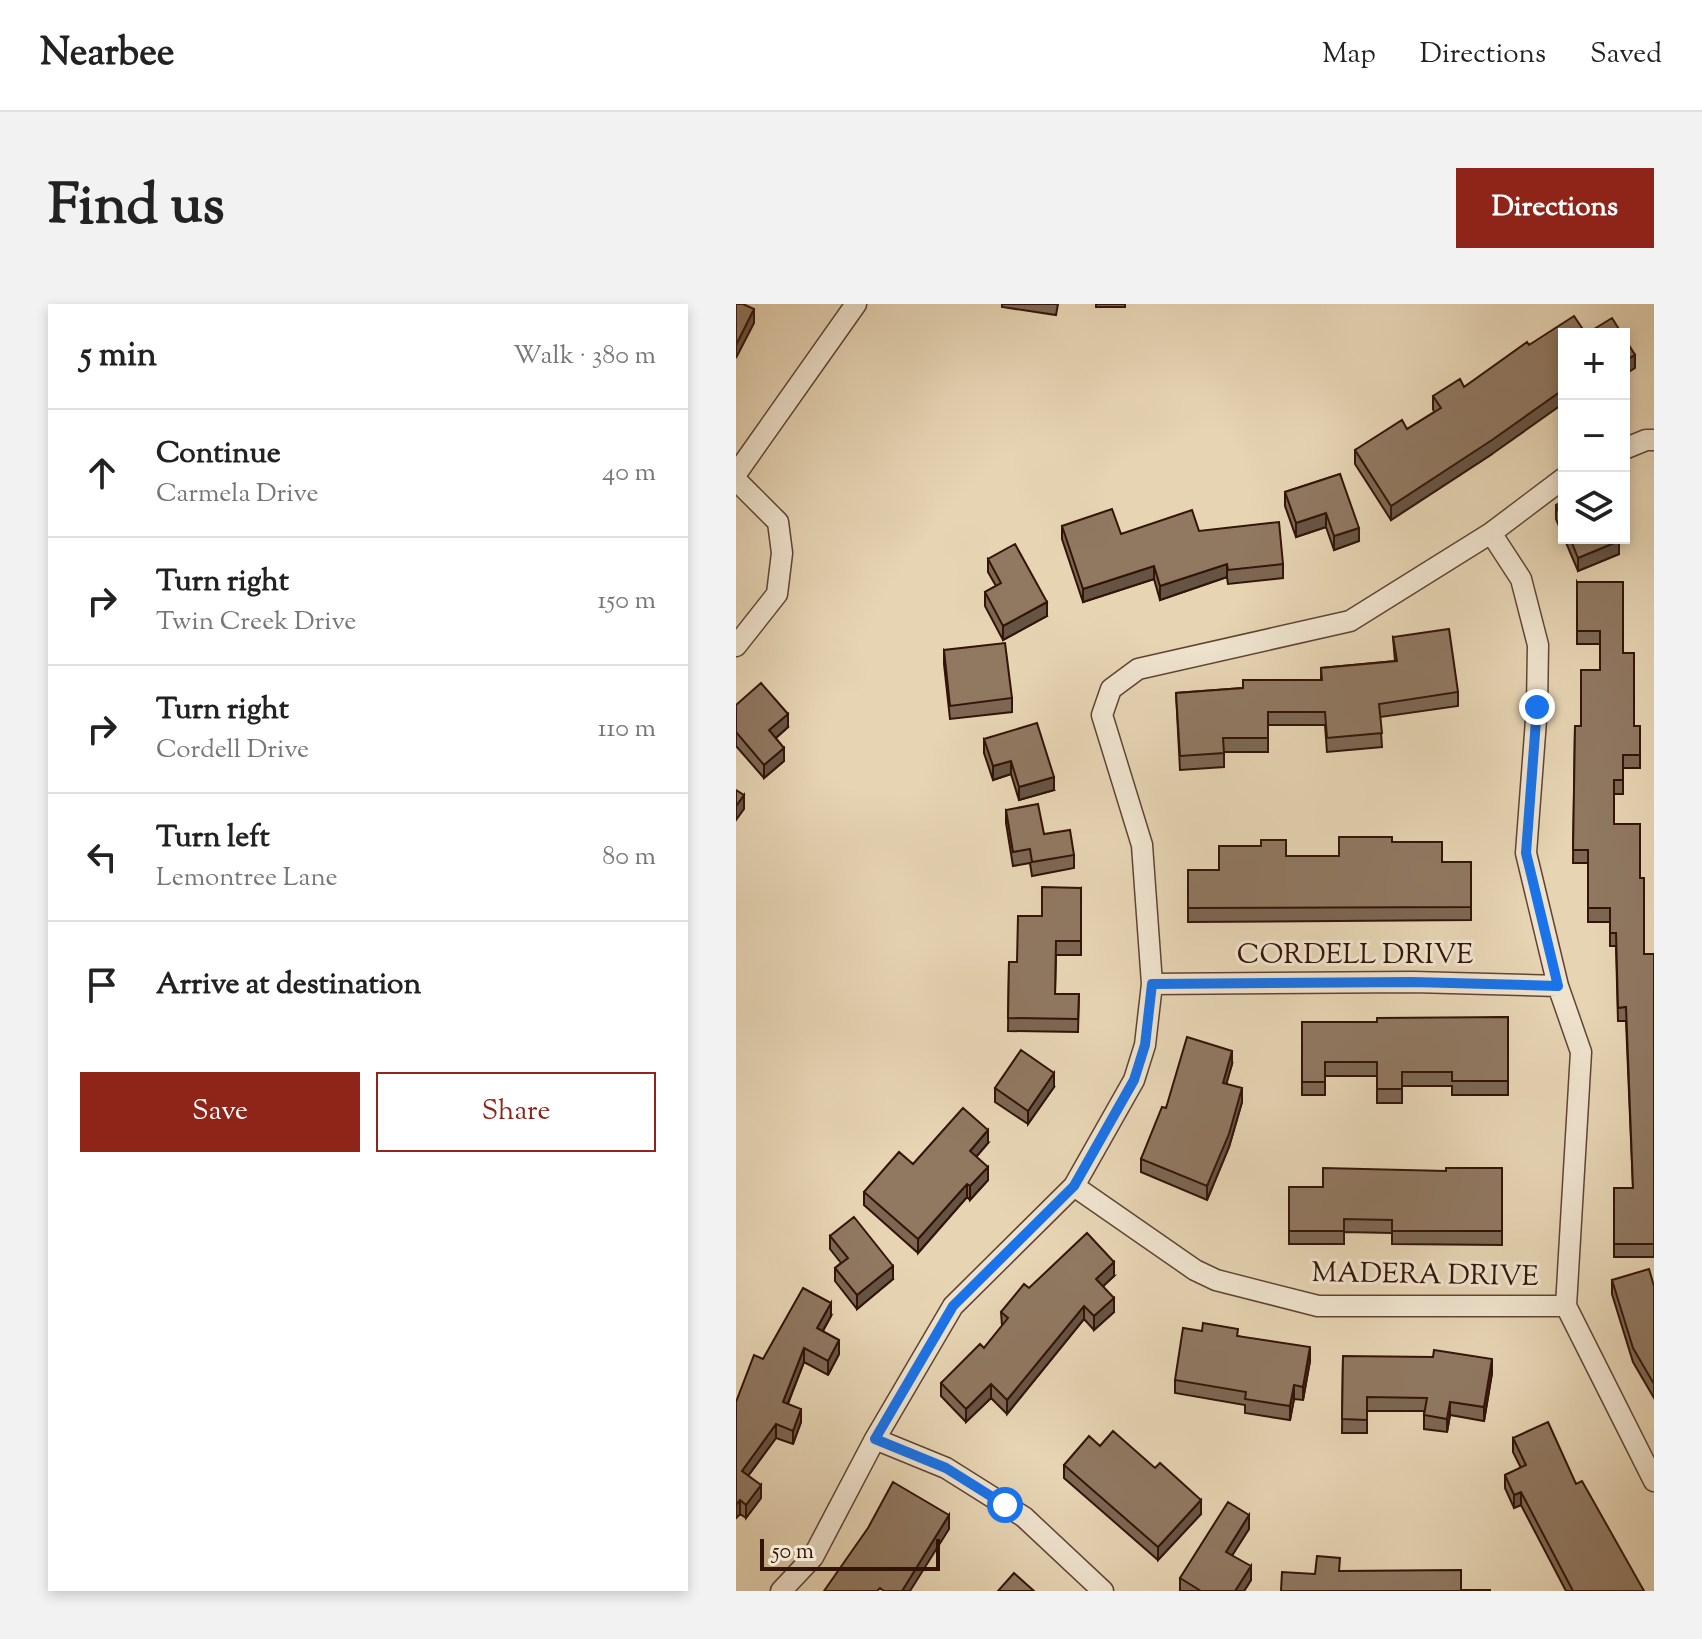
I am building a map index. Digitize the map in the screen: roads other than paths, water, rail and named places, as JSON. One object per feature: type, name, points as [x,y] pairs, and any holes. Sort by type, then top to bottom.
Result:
[{"type":"street","points":[[736,474],[856,304]]},
{"type":"street","points":[[1630,447],[1654,440]]},
{"type":"street","points":[[736,480],[778,522],[782,553],[777,594],[736,646]]},
{"type":"street","points":[[781,1591],[813,1557],[875,1439],[953,1306],[1074,1186],[1134,1080],[1145,1045],[1152,984],[1142,845],[1102,715],[1111,689],[1138,669],[1350,621],[1491,533],[1558,483]]},
{"type":"street","points":[[1491,533],[1521,579],[1538,645],[1537,707],[1526,853],[1558,986],[1581,1052],[1566,1306],[1654,1481]]},
{"type":"street","name":"CORDELL DRIVE","points":[[1152,984],[1413,982],[1558,986]]},
{"type":"street","name":"MADERA DRIVE","points":[[1074,1186],[1195,1270],[1216,1280],[1318,1306],[1566,1306]]},
{"type":"street","points":[[875,1439],[946,1468],[1024,1517],[1103,1591]]}]
